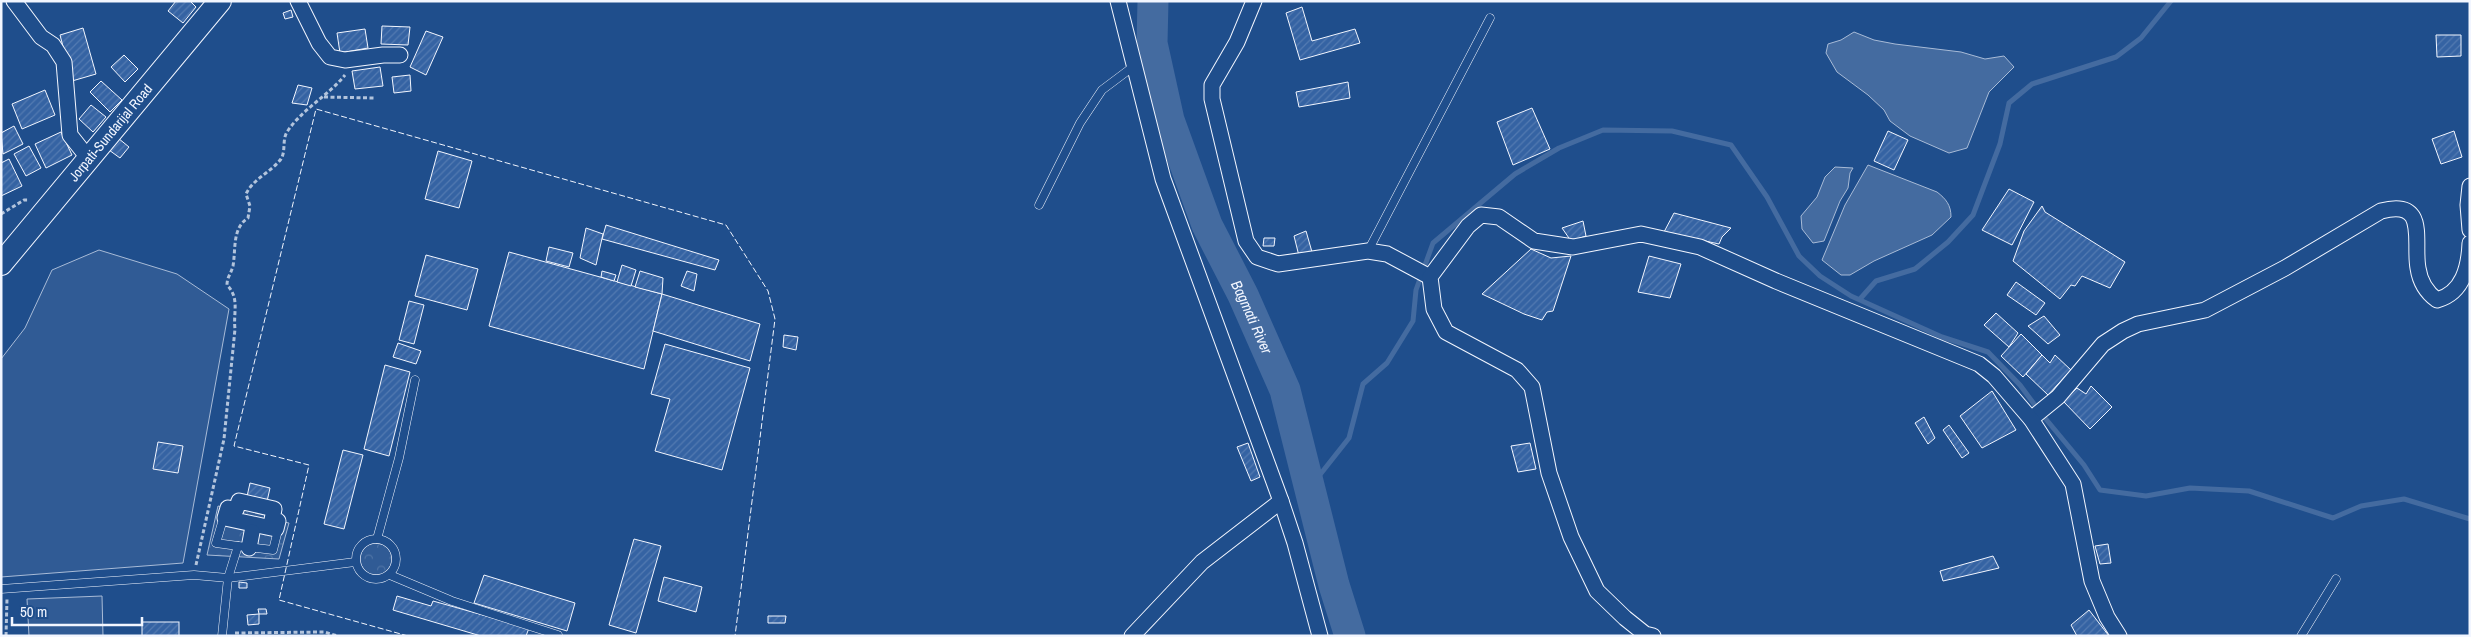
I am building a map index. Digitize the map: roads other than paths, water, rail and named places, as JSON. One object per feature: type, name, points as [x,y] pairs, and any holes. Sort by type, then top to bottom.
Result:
[{"type":"main road","name":"Jorpati-Sundarijal Road","points":[[1,264],[220,1]]},
{"type":"street","points":[[14,1],[41,37],[54,45],[64,62],[70,135],[89,159]]},
{"type":"street","points":[[298,1],[319,43],[330,57],[345,60],[362,56],[400,55]]},
{"type":"street","points":[[1118,1],[1163,179],[1295,544],[1320,636]]},
{"type":"street","points":[[1254,1],[1237,42],[1212,85],[1212,98],[1246,241],[1257,257],[1278,264],[1368,251],[1387,254],[1430,277]]},
{"type":"street","points":[[2470,186],[2468,205],[2470,230]]},
{"type":"street","points":[[2031,419],[2058,397],[2103,344],[2123,331],[2138,324],[2205,310],[2285,268],[2381,210],[2396,207],[2404,209],[2413,220],[2418,234],[2418,268],[2427,293],[2437,300],[2449,297],[2464,277],[2468,266],[2470,243]]},
{"type":"street","points":[[1653,636],[1645,634],[1625,618],[1597,590],[1571,537],[1549,473],[1532,387],[1517,370],[1446,332],[1434,310],[1430,277],[1468,226],[1481,215],[1499,217],[1534,241],[1573,247],[1641,234],[1700,247],[1776,281],[1979,364],[1994,376],[2031,419],[2074,484],[2092,581],[2107,617],[2119,636]]},
{"type":"street","points":[[1132,636],[1202,562],[1280,501]]},
{"type":"street","points":[[244,547],[252,532]]},
{"type":"lane","points":[[1368,251],[1490,18]]},
{"type":"lane","points":[[1039,205],[1080,123],[1102,90],[1134,66]]},
{"type":"lane","points":[[377,539],[399,458],[415,380]]},
{"type":"lane","points":[[224,514],[279,526],[273,550],[244,547],[216,544],[224,514]]},
{"type":"lane","points":[[377,539],[384,540],[394,549],[396,563],[390,575],[378,580],[372,580],[361,574],[355,562],[361,546],[377,539]]},
{"type":"lane","points":[[222,635],[228,578],[244,547]]},
{"type":"lane","points":[[4,589],[194,575],[228,578],[355,562]]},
{"type":"lane","points":[[390,575],[452,601],[558,635]]},
{"type":"lane","points":[[2301,636],[2336,579]]},
{"type":"waterway","name":"Bagmati River","points":[[1153,1],[1152,43],[1169,120],[1207,225],[1243,295],[1285,390],[1334,585],[1350,636]]},
{"type":"waterway","points":[[1860,299],[1876,281],[1915,269],[1948,242],[1973,215],[2000,144],[2009,103],[2032,84],[2116,57],[2141,38],[2171,1]]},
{"type":"waterway","points":[[1311,486],[1349,438],[1363,384],[1387,363],[1413,321],[1416,290],[1433,243],[1515,174],[1559,148],[1603,130],[1672,131],[1731,145],[1767,197],[1799,256],[1820,276],[1851,296],[1942,337],[1988,352],[2020,385],[2084,465],[2100,490],[2146,496],[2190,488],[2249,491],[2333,518],[2361,506],[2404,499],[2470,519]]}]
